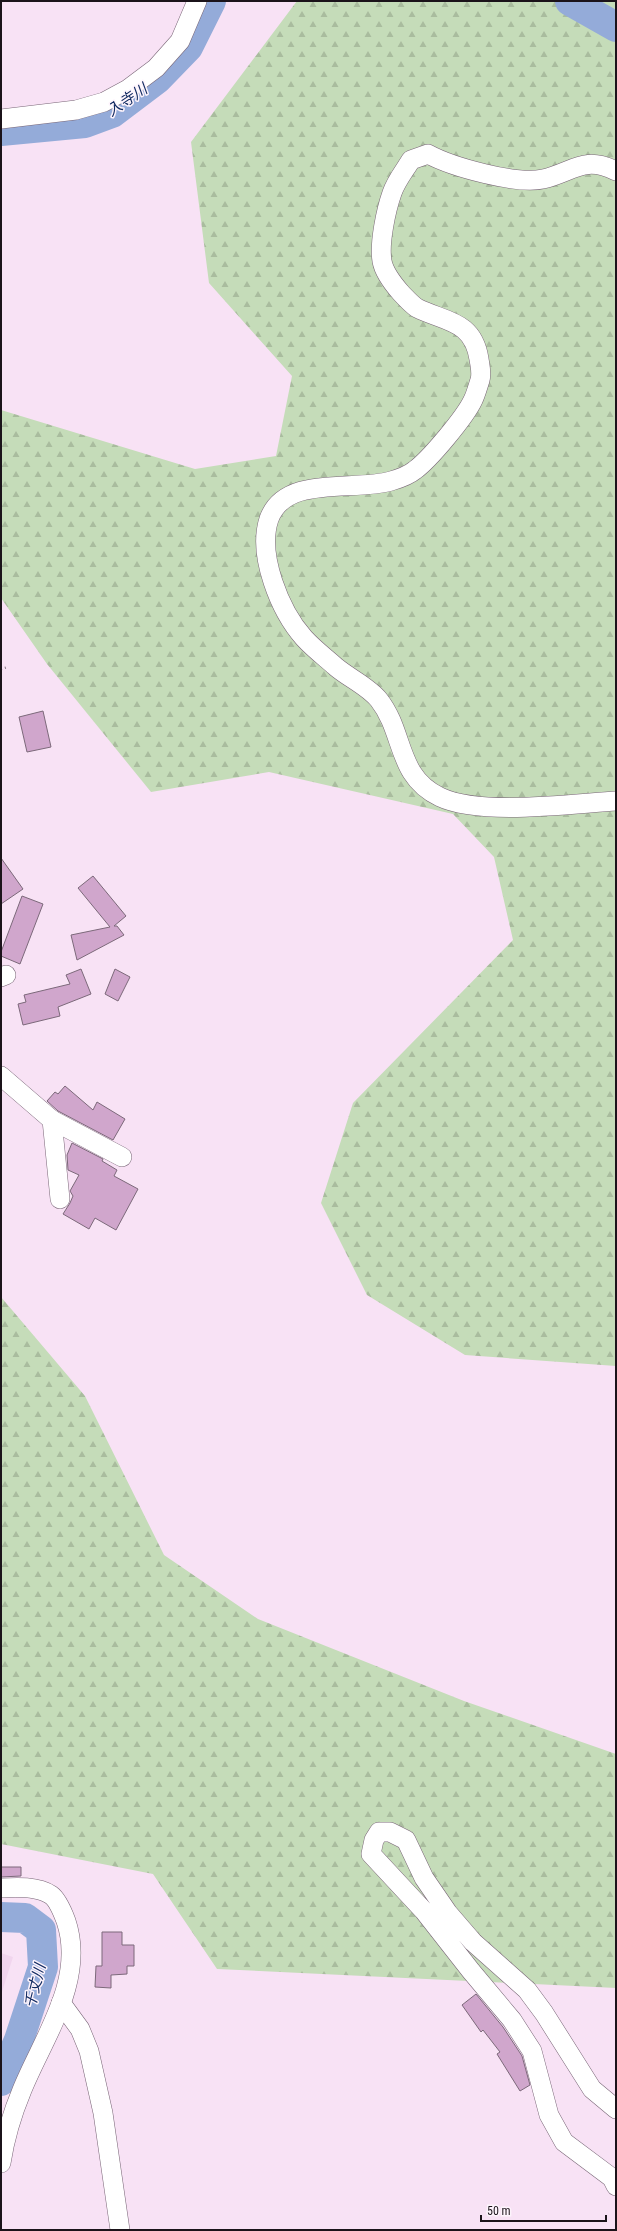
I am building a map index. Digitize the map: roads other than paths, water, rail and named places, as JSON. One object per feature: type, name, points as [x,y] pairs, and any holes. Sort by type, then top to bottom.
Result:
[{"type":"street","points":[[1,119],[76,110],[104,102],[128,89],[156,68],[180,41],[197,1]]},
{"type":"street","points":[[616,171],[594,163],[579,166],[543,179],[526,180],[444,163],[428,154],[411,160],[392,192],[383,234],[382,263],[394,285],[415,307],[451,320],[468,331],[478,350],[481,376],[473,401],[439,446],[414,472],[390,482],[297,491],[281,502],[270,516],[264,538],[270,570],[283,608],[304,638],[338,669],[377,698],[390,718],[404,758],[413,777],[423,788],[442,798],[478,806],[538,806],[616,801]]},
{"type":"street","points":[[1,1076],[52,1120],[122,1157]]},
{"type":"street","points":[[52,1120],[60,1199]]},
{"type":"street","points":[[616,2109],[592,2089],[544,2013],[527,1990],[473,1942],[448,1913],[424,1878],[406,1840],[390,1832],[379,1832],[374,1840],[371,1854],[424,1911],[512,2020],[532,2051],[549,2115],[564,2142],[612,2178],[616,2186]]},
{"type":"street","points":[[1,1888],[25,1887],[52,1895],[63,1912],[69,1930],[71,1950],[69,1974],[61,2003],[22,2089],[9,2124],[1,2163]]},
{"type":"street","points":[[61,2003],[80,2030],[89,2051],[103,2113],[120,2230]]},
{"type":"waterway","name":"入寺川","points":[[1,131],[85,123],[112,113],[157,79],[188,47],[211,1]]},
{"type":"waterway","name":"入寺川","points":[[570,1],[616,27]]},
{"type":"waterway","name":"千丈川","points":[[1,1917],[25,1918],[41,1930],[43,1967],[19,2040],[1,2081]]}]
